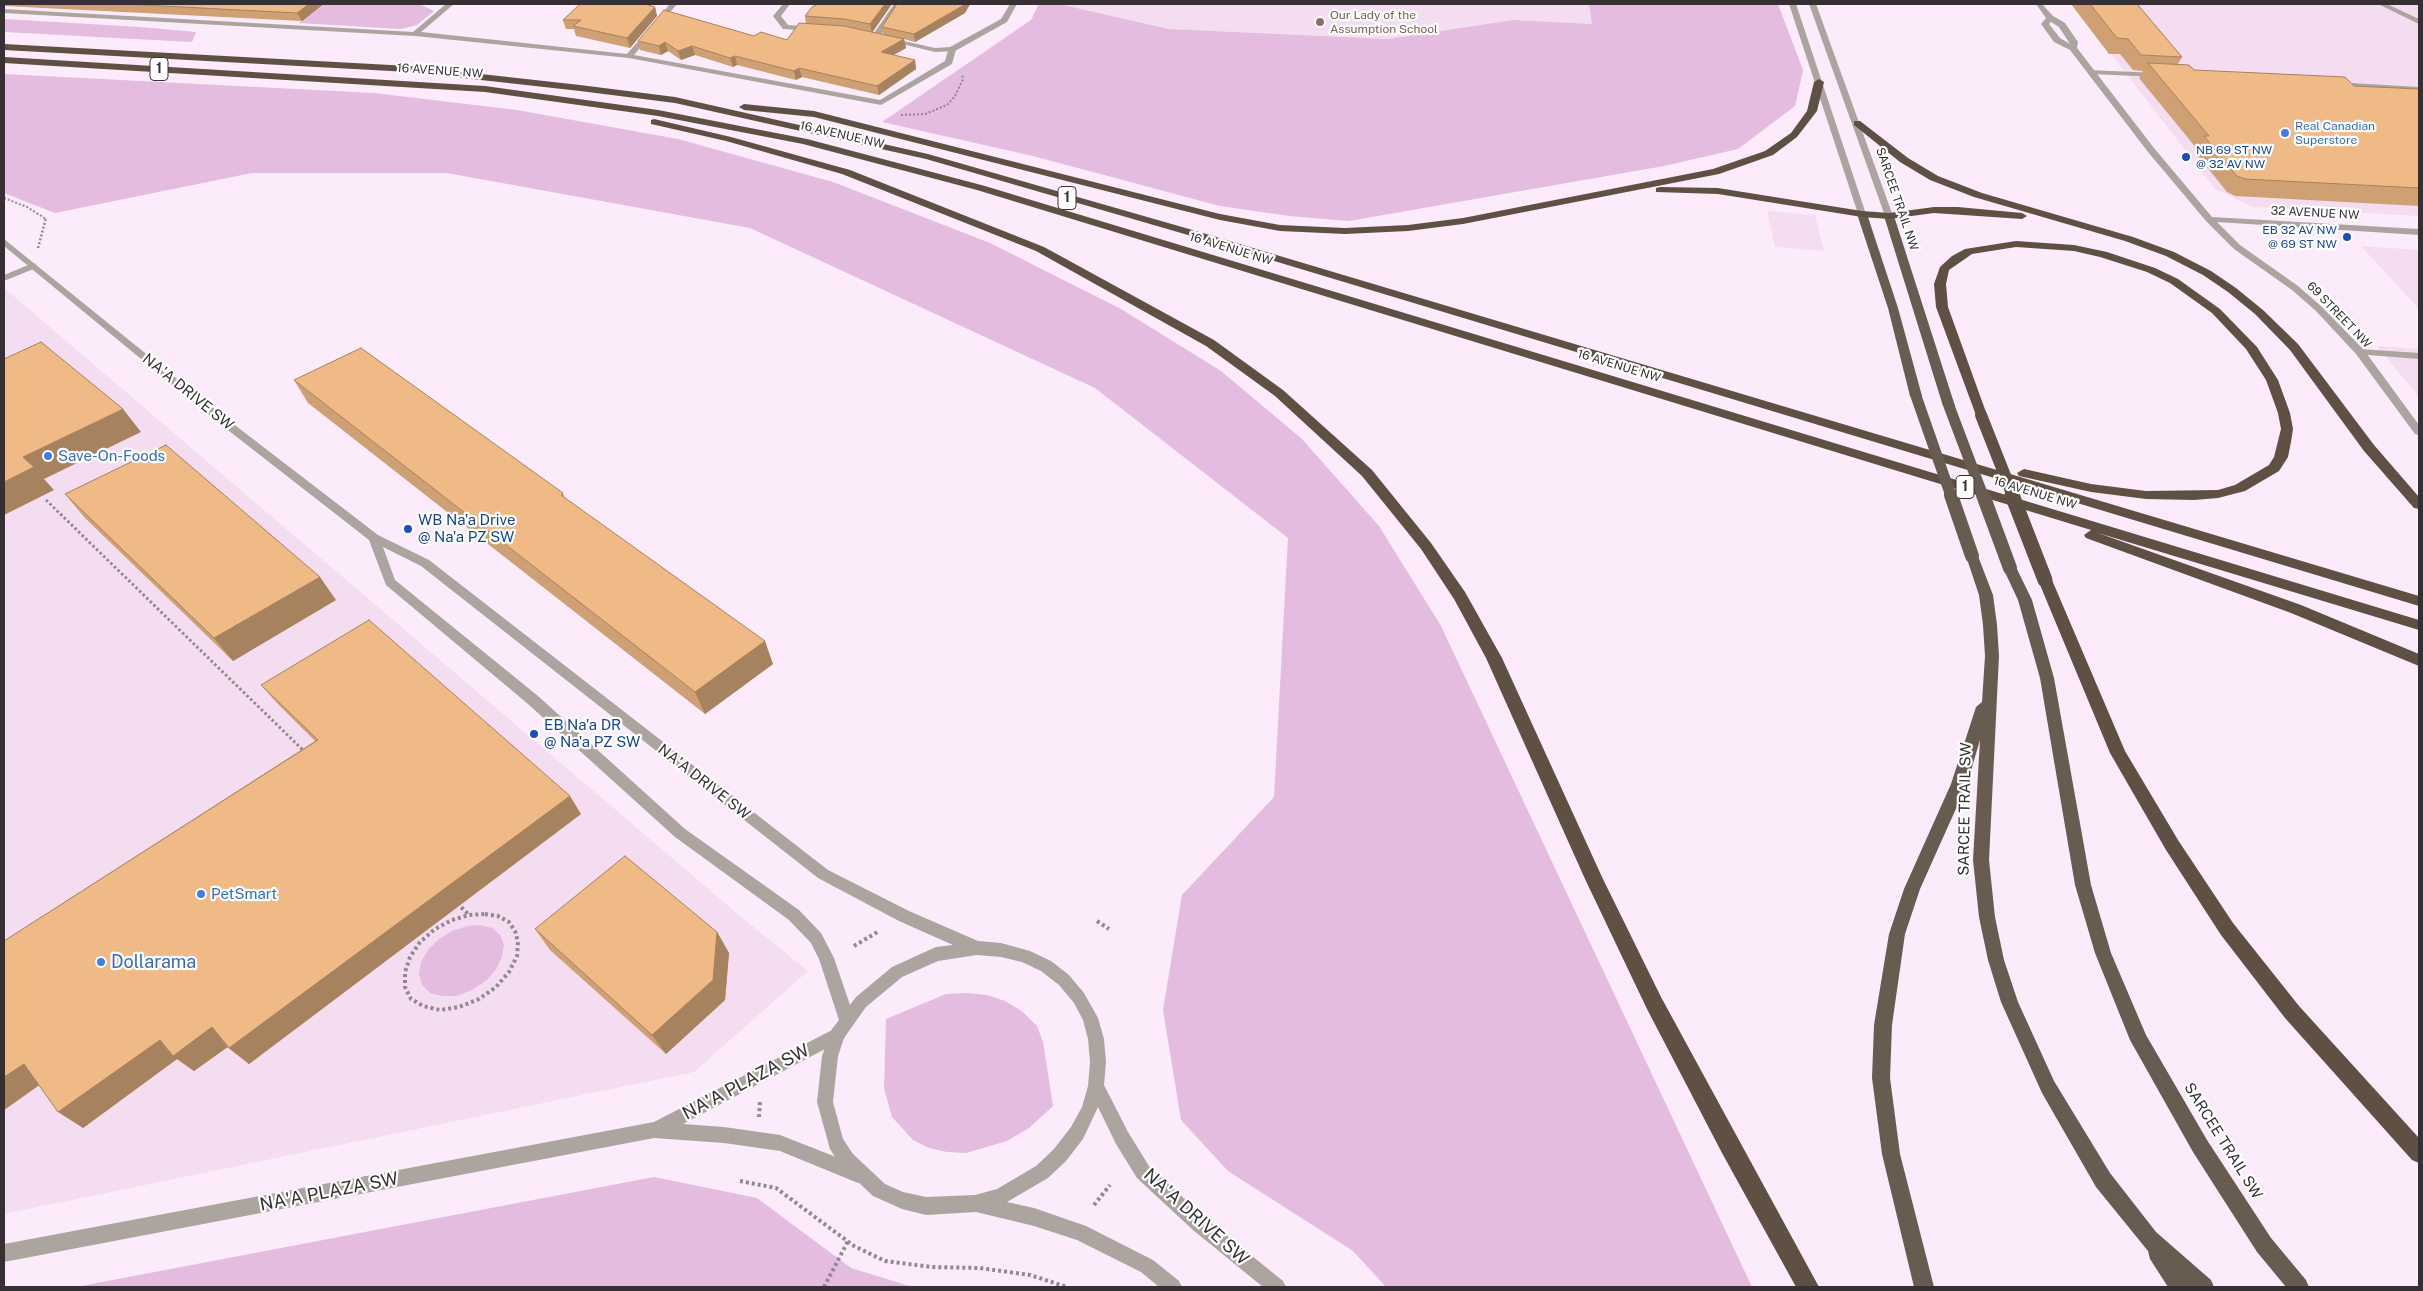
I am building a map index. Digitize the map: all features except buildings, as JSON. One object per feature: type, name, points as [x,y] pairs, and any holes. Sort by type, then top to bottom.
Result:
[{"type":"highway","name":"16 AVENUE NW","points":[[4,47],[409,69],[675,100],[928,156],[2419,601]]},
{"type":"highway","name":"16 AVENUE NW","points":[[4,60],[485,89],[596,103],[728,126],[877,159],[981,188],[2419,625]]},
{"type":"highway","points":[[315,78],[480,94],[604,113],[720,137],[846,172],[966,218],[1040,249],[1210,344],[1279,393],[1367,473],[1426,546],[1460,596],[1494,658],[1594,879],[1654,1003],[1724,1138],[1808,1287]]},
{"type":"highway","points":[[675,100],[814,114],[1220,217],[1280,228],[1345,232],[1408,228],[1463,221],[1715,172],[1782,146],[1804,123],[1812,111],[1819,82]]},
{"type":"highway","points":[[1856,123],[1904,160],[1934,178],[1993,200],[2129,239],[2170,254],[2207,273],[2259,312],[2294,347],[2369,448],[2419,505]]},
{"type":"highway","points":[[1540,206],[1630,191],[1689,189],[1762,197],[1862,214],[1889,216],[1934,210],[2010,214],[2129,239]]},
{"type":"highway","name":"SARCEE TRAIL SW","points":[[1862,214],[1893,308],[1916,396],[1986,595],[1992,656],[1988,690],[1981,860],[1987,917],[1996,960],[2010,1002],[2048,1087],[2103,1180],[2149,1239],[2204,1287]]},
{"type":"highway","name":"SARCEE TRAIL NW","points":[[1889,216],[1949,406]]},
{"type":"highway","points":[[1895,444],[2091,488],[2146,496],[2194,496],[2240,488],[2274,468],[2281,456],[2287,429],[2280,396],[2264,365],[2236,331],[2196,295],[2174,281],[2122,259],[2074,248],[2042,244],[1994,246],[1969,251],[1956,258],[1944,269],[1940,284],[1942,307],[1981,415],[2046,580],[2118,753],[2172,845],[2227,929],[2292,1012],[2419,1153]]},
{"type":"highway","name":"SARCEE TRAIL SW","points":[[1949,406],[2010,568],[2025,600],[2047,678],[2060,743],[2070,816],[2083,885],[2103,953],[2139,1040],[2195,1138],[2264,1245],[2298,1287]]},
{"type":"highway","points":[[1906,469],[2231,585],[2356,633],[2419,660]]},
{"type":"highway","points":[[1924,1287],[1891,1154],[1881,1078],[1882,1024],[1897,934],[1912,889],[1959,784],[1988,690]]},
{"type":"highway","points":[[2149,1239],[2179,1287]]},
{"type":"street","points":[[415,34],[450,4]]},
{"type":"street","points":[[629,56],[674,4]]},
{"type":"street","points":[[786,4],[777,16],[786,27],[821,30]]},
{"type":"street","points":[[876,36],[897,4]]},
{"type":"street","points":[[866,35],[935,50],[952,49],[1004,20],[1013,4]]},
{"type":"street","points":[[1792,4],[1862,214]]},
{"type":"street","name":"SARCEE TRAIL NW","points":[[1812,4],[1889,216]]},
{"type":"street","name":"69 STREET NW","points":[[2039,4],[2050,18],[2062,25],[2074,42],[2073,48]]},
{"type":"street","points":[[2382,4],[2419,22]]},
{"type":"street","points":[[4,12],[415,34],[629,56],[881,103],[949,62],[952,49]]},
{"type":"street","name":"69 STREET NW","points":[[2050,18],[2045,24],[2057,40],[2073,48],[2210,219],[2237,247],[2295,288],[2319,308],[2360,352],[2419,432]]},
{"type":"street","points":[[2091,72],[2168,76]]},
{"type":"street","points":[[2330,84],[2419,89]]},
{"type":"street","name":"32 AVENUE NW","points":[[2210,219],[2419,232]]},
{"type":"street","name":"NA'A DRIVE SW","points":[[4,242],[219,418],[374,538],[425,563],[823,874],[904,916],[977,948]]},
{"type":"street","points":[[4,278],[33,266]]},
{"type":"street","points":[[2360,352],[2419,356]]},
{"type":"street","points":[[374,538],[390,582],[533,700],[680,833],[794,915],[816,938],[827,960],[843,1028]]},
{"type":"street","points":[[977,948],[1002,950],[1025,956],[1046,966],[1064,980],[1079,998],[1090,1018],[1097,1047],[1096,1086],[1089,1110],[1077,1133],[1060,1155],[1021,1186],[999,1197],[975,1204],[934,1207],[910,1202],[879,1190],[847,1160],[836,1143],[825,1102],[830,1056],[843,1028],[861,1002],[897,972],[936,954],[977,948]]},
{"type":"street","name":"NA'A PLAZA SW","points":[[654,1130],[843,1028]]},
{"type":"street","name":"NA'A DRIVE SW","points":[[1096,1086],[1122,1138],[1143,1172],[1199,1224],[1277,1287]]},
{"type":"street","name":"NA'A PLAZA SW","points":[[4,1253],[654,1130],[724,1135],[780,1143],[860,1174]]},
{"type":"street","points":[[975,1204],[1034,1218],[1080,1232],[1147,1266],[1173,1287]]},
{"type":"path","points":[[4,198],[27,207],[46,218],[33,266]]},
{"type":"path","points":[[46,500],[307,753]]},
{"type":"path","points":[[455,901],[469,915],[485,914],[498,916],[508,922],[516,931],[518,942],[517,956],[509,972],[490,991],[478,999],[459,1007],[440,1010],[423,1006],[411,999],[405,987],[405,972],[410,957],[420,942],[435,929],[452,920],[469,915]]},
{"type":"path","points":[[1097,921],[1109,929]]},
{"type":"path","points":[[854,946],[879,931]]},
{"type":"path","points":[[758,1123],[760,1099]]},
{"type":"path","points":[[740,1181],[776,1188],[848,1241],[885,1261],[932,1267],[980,1268],[1030,1275],[1066,1287]]},
{"type":"path","points":[[1094,1205],[1110,1185]]},
{"type":"path","points":[[824,1287],[848,1241]]},
{"type":"shaded area","points":[[325,4],[419,4],[434,11],[417,25],[401,29],[299,23]]},
{"type":"shaded area","points":[[1039,4],[1059,4],[1169,29],[1388,39],[1513,20],[1592,24],[1589,4],[1778,4],[1803,70],[1795,106],[1738,149],[1664,166],[1349,221],[1289,216],[1220,206],[1033,156],[882,122],[1031,20]]},
{"type":"shaded area","name":"Our Lady of the Assumption School","points":[[1059,4],[1589,4],[1593,24],[1513,20],[1388,39],[1169,29]]},
{"type":"shaded area","points":[[2073,4],[2419,4],[2419,216],[2253,207],[2215,189]]},
{"type":"shaded area","points":[[4,19],[196,32],[192,42],[4,32]]},
{"type":"shaded area","points":[[4,74],[374,93],[517,110],[678,139],[833,182],[990,243],[1121,309],[1221,371],[1302,439],[1379,526],[1441,626],[1752,1287],[1386,1287],[1353,1251],[1228,1171],[1181,1120],[1163,1010],[1182,895],[1274,797],[1288,538],[1095,388],[750,228],[447,173],[252,173],[55,213],[4,193]]},
{"type":"shaded area","points":[[1767,211],[1815,215],[1824,251],[1775,247]]},
{"type":"shaded area","points":[[2361,246],[2419,250],[2419,309]]},
{"type":"shaded area","points":[[4,288],[740,916],[808,971],[694,1072],[4,1214]]},
{"type":"shaded area","points":[[2377,346],[2419,349],[2419,397]]},
{"type":"shaded area","points":[[480,925],[492,928],[500,935],[504,945],[502,957],[496,969],[487,980],[472,990],[457,996],[442,996],[430,993],[422,985],[419,974],[421,962],[428,950],[439,939],[452,931],[467,926]]},
{"type":"shaded area","points":[[946,994],[987,995],[1005,1001],[1023,1012],[1037,1026],[1043,1042],[1053,1106],[1029,1128],[1007,1141],[966,1153],[947,1152],[929,1148],[913,1140],[892,1117],[884,1088],[886,1019]]},
{"type":"shaded area","points":[[654,1177],[757,1198],[851,1268],[913,1287],[76,1287]]},
{"type":"place","name":"Our Lady of the Assumption School","points":[[1320,22]]},
{"type":"place","name":"Real Canadian Superstore","points":[[2285,133]]},
{"type":"place","name":"NB 69 ST NW @ 32 AV NW","points":[[2186,157]]},
{"type":"place","name":"EB 32 AV NW @ 69 ST NW","points":[[2347,237]]},
{"type":"place","name":"Save-On-Foods","points":[[48,456]]},
{"type":"place","name":"WB Na'a Drive @ Na'a PZ SW","points":[[408,529]]},
{"type":"place","name":"EB Na'a DR @ Na'a PZ SW","points":[[534,734]]},
{"type":"place","name":"PetSmart","points":[[201,894]]},
{"type":"place","name":"Dollarama","points":[[101,962]]}]
